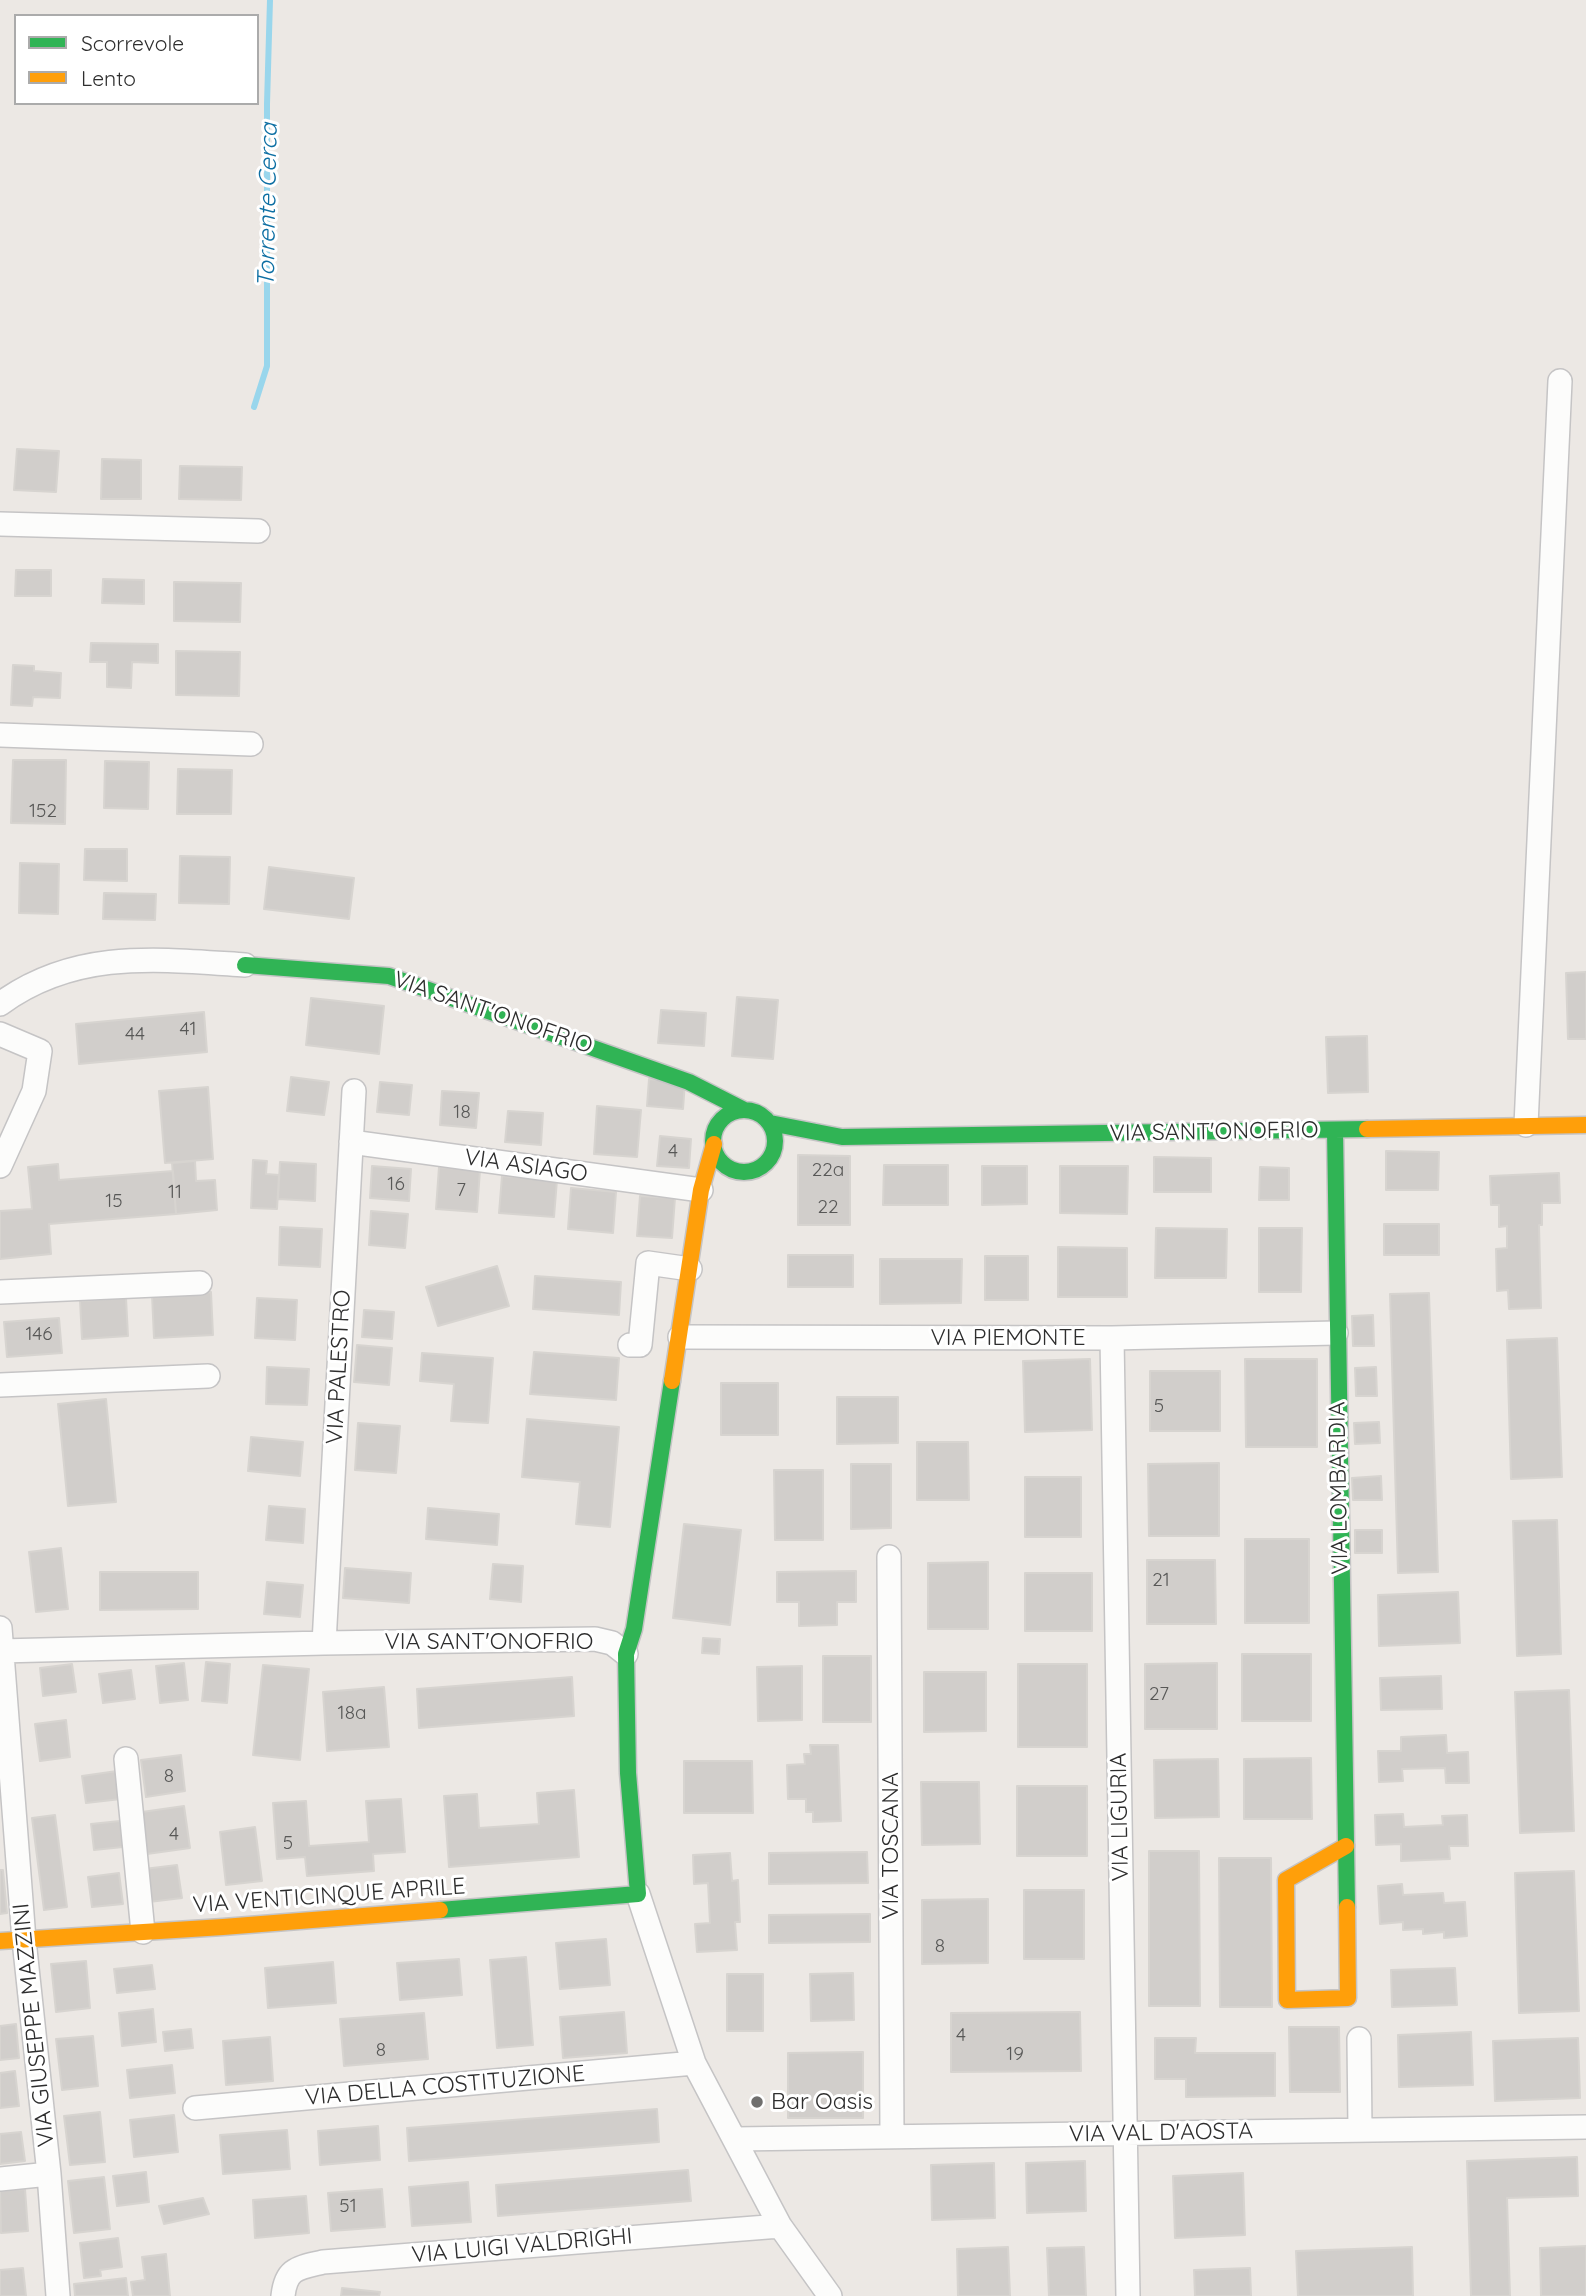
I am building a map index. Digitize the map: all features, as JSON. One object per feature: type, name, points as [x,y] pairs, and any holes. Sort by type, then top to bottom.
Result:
[{"type":"street","points":[[1526,1125],[1560,382]]},
{"type":"street","points":[[0,524],[258,531]]},
{"type":"street","points":[[0,735],[251,744]]},
{"type":"street","points":[[0,1004],[24,987],[63,970],[111,962],[175,960],[245,965]]},
{"type":"street","name":"VIA SANT'ONOFRIO","points":[[245,965],[388,976],[692,1084],[744,1110],[763,1116],[770,1123],[842,1137],[1586,1125]]},
{"type":"street","points":[[0,1034],[40,1051],[34,1091],[0,1167]]},
{"type":"street","points":[[692,1084],[718,1125],[734,1112],[744,1110]]},
{"type":"street","name":"VIA PALESTRO","points":[[324,1643],[354,1091]]},
{"type":"street","points":[[770,1123],[775,1143],[773,1153]]},
{"type":"street","name":"VIA SANT'ONOFRIO","points":[[1,1643],[324,1643],[595,1639],[612,1643],[626,1654],[634,1629],[701,1191],[718,1125]]},
{"type":"street","name":"VIA LOMBARDIA","points":[[1335,1130],[1336,1334],[1346,1846],[1348,1998],[1287,2000],[1286,1880],[1346,1846]]},
{"type":"street","name":"VIA SANT'ONOFRIO","points":[[730,1168],[750,1171],[760,1168],[773,1153],[842,1137]]},
{"type":"street","name":"VIA ASIAGO","points":[[351,1142],[701,1191]]},
{"type":"street","points":[[701,1191],[730,1168],[716,1154],[713,1144]]},
{"type":"street","points":[[630,1345],[640,1345],[649,1263],[690,1269]]},
{"type":"street","points":[[0,1292],[200,1283]]},
{"type":"street","name":"VIA PIEMONTE","points":[[680,1337],[1112,1338],[1336,1334]]},
{"type":"street","name":"VIA LIGURIA","points":[[1112,1338],[1128,2296]]},
{"type":"street","points":[[0,1385],[208,1376]]},
{"type":"street","name":"VIA TOSCANA","points":[[889,1557],[892,2136]]},
{"type":"street","name":"VIA GIUSEPPE MAZZINI","points":[[1,1643],[24,1940],[49,2174],[58,2296]]},
{"type":"street","points":[[626,1654],[628,1773],[638,1894],[694,2063],[780,2226],[831,2296]]},
{"type":"street","points":[[126,1759],[143,1932]]},
{"type":"street","name":"VIA VENTICINQUE APRILE","points":[[0,1941],[638,1894]]},
{"type":"street","points":[[1359,2039],[1360,2130]]},
{"type":"street","name":"VIA DELLA COSTITUZIONE","points":[[195,2108],[694,2063]]},
{"type":"street","name":"VIA VAL D'AOSTA","points":[[735,2138],[1586,2127]]},
{"type":"street","points":[[0,2179],[49,2174]]},
{"type":"street","name":"VIA LUIGI VALDRIGHI","points":[[283,2296],[285,2281],[291,2273],[299,2267],[323,2262],[780,2226]]},
{"type":"building","points":[[17,449],[59,451],[56,492],[14,490]]},
{"type":"building","points":[[102,459],[141,460],[141,499],[101,499]]},
{"type":"building","points":[[180,466],[242,467],[241,500],[179,499]]},
{"type":"building","points":[[16,570],[51,570],[51,596],[15,596]]},
{"type":"building","points":[[103,579],[144,580],[144,604],[102,603]]},
{"type":"building","points":[[174,582],[241,583],[240,622],[174,621]]},
{"type":"building","points":[[91,643],[158,644],[158,663],[132,662],[131,688],[107,687],[107,662],[90,662]]},
{"type":"building","points":[[176,651],[240,652],[239,696],[176,695]]},
{"type":"building","points":[[13,665],[34,666],[34,671],[61,673],[60,698],[33,697],[32,706],[11,705]]},
{"type":"building","points":[[13,760],[66,760],[65,824],[11,823]]},
{"type":"building","points":[[105,761],[149,762],[148,809],[104,808]]},
{"type":"building","points":[[178,769],[232,770],[231,814],[177,814]]},
{"type":"building","points":[[85,849],[127,849],[127,881],[84,880]]},
{"type":"building","points":[[180,856],[230,857],[229,904],[179,903]]},
{"type":"building","points":[[20,863],[59,864],[58,914],[19,913]]},
{"type":"building","points":[[269,867],[354,878],[349,919],[264,909]]},
{"type":"building","points":[[104,893],[156,894],[155,920],[103,919]]},
{"type":"building","points":[[1586,972],[1586,1039],[1568,1039],[1566,973]]},
{"type":"building","points":[[737,997],[778,1000],[773,1059],[732,1056]]},
{"type":"building","points":[[311,998],[384,1006],[379,1054],[306,1045]]},
{"type":"building","points":[[661,1010],[706,1013],[704,1046],[658,1043]]},
{"type":"building","points":[[204,1012],[207,1052],[79,1064],[76,1024]]},
{"type":"building","points":[[1367,1036],[1368,1092],[1328,1093],[1326,1037]]},
{"type":"building","points":[[291,1077],[329,1082],[324,1115],[287,1111]]},
{"type":"building","points":[[649,1079],[685,1082],[683,1109],[647,1106]]},
{"type":"building","points":[[380,1082],[412,1085],[409,1115],[377,1112]]},
{"type":"building","points":[[208,1087],[213,1159],[165,1163],[159,1091]]},
{"type":"building","points":[[442,1091],[479,1093],[476,1128],[440,1125]]},
{"type":"building","points":[[597,1106],[641,1110],[637,1157],[594,1154]]},
{"type":"building","points":[[508,1111],[543,1113],[541,1145],[505,1142]]},
{"type":"building","points":[[660,1136],[691,1139],[689,1168],[657,1166]]},
{"type":"building","points":[[1386,1151],[1439,1152],[1438,1190],[1386,1190]]},
{"type":"building","points":[[798,1155],[850,1156],[850,1225],[798,1225]]},
{"type":"building","points":[[1154,1157],[1211,1158],[1211,1192],[1154,1192]]},
{"type":"building","points":[[253,1160],[267,1161],[266,1174],[279,1175],[277,1209],[251,1208]]},
{"type":"building","points":[[195,1161],[196,1181],[215,1180],[217,1210],[176,1214],[172,1163]]},
{"type":"building","points":[[280,1162],[316,1164],[315,1201],[278,1199]]},
{"type":"building","points":[[58,1164],[59,1180],[173,1171],[176,1214],[49,1224],[51,1254],[0,1259],[0,1211],[32,1209],[28,1167]]},
{"type":"building","points":[[884,1165],[948,1165],[948,1205],[883,1205]]},
{"type":"building","points":[[372,1166],[411,1169],[409,1201],[370,1198]]},
{"type":"building","points":[[982,1166],[1027,1166],[1027,1204],[982,1205]]},
{"type":"building","points":[[1060,1166],[1128,1166],[1127,1214],[1060,1213]]},
{"type":"building","points":[[439,1167],[480,1170],[477,1212],[436,1209]]},
{"type":"building","points":[[1260,1167],[1289,1168],[1289,1200],[1259,1200]]},
{"type":"building","points":[[1559,1173],[1560,1203],[1542,1203],[1542,1225],[1539,1225],[1541,1308],[1509,1309],[1508,1290],[1497,1291],[1496,1249],[1507,1248],[1507,1226],[1499,1227],[1499,1205],[1491,1205],[1490,1176]]},
{"type":"building","points":[[502,1176],[557,1180],[554,1217],[499,1213]]},
{"type":"building","points":[[571,1188],[616,1192],[613,1233],[568,1229]]},
{"type":"building","points":[[640,1196],[675,1198],[672,1238],[637,1236]]},
{"type":"building","points":[[371,1211],[408,1214],[405,1248],[369,1245]]},
{"type":"building","points":[[1384,1224],[1439,1224],[1439,1255],[1384,1255]]},
{"type":"building","points":[[280,1227],[322,1229],[320,1267],[279,1265]]},
{"type":"building","points":[[1156,1228],[1227,1229],[1226,1278],[1155,1278]]},
{"type":"building","points":[[1259,1228],[1302,1228],[1301,1292],[1259,1292]]},
{"type":"building","points":[[1058,1247],[1127,1248],[1127,1297],[1058,1297]]},
{"type":"building","points":[[788,1255],[853,1255],[853,1287],[788,1287]]},
{"type":"building","points":[[985,1256],[1028,1256],[1028,1300],[985,1300]]},
{"type":"building","points":[[880,1259],[962,1259],[961,1303],[880,1304]]},
{"type":"building","points":[[497,1266],[509,1306],[438,1326],[426,1287]]},
{"type":"building","points":[[535,1276],[621,1282],[619,1315],[533,1309]]},
{"type":"building","points":[[211,1292],[213,1335],[154,1338],[152,1295]]},
{"type":"building","points":[[1429,1293],[1438,1572],[1398,1573],[1390,1294]]},
{"type":"building","points":[[126,1298],[128,1336],[82,1339],[80,1301]]},
{"type":"building","points":[[257,1298],[297,1300],[295,1340],[255,1338]]},
{"type":"building","points":[[364,1310],[394,1312],[392,1339],[362,1337]]},
{"type":"building","points":[[1373,1315],[1374,1346],[1353,1346],[1352,1316]]},
{"type":"building","points":[[59,1318],[62,1353],[7,1357],[4,1322]]},
{"type":"building","points":[[1557,1338],[1562,1477],[1511,1479],[1507,1340]]},
{"type":"building","points":[[357,1345],[392,1348],[389,1385],[354,1382]]},
{"type":"building","points":[[534,1352],[619,1358],[616,1400],[530,1394]]},
{"type":"building","points":[[422,1353],[493,1358],[488,1423],[451,1421],[454,1384],[420,1381]]},
{"type":"building","points":[[1090,1359],[1092,1430],[1025,1432],[1023,1361]]},
{"type":"building","points":[[1245,1359],[1317,1359],[1317,1447],[1246,1447]]},
{"type":"building","points":[[267,1367],[309,1369],[307,1405],[266,1404]]},
{"type":"building","points":[[1376,1367],[1377,1396],[1356,1396],[1355,1368]]},
{"type":"building","points":[[1150,1371],[1220,1371],[1220,1431],[1150,1431]]},
{"type":"building","points":[[721,1383],[778,1383],[778,1435],[721,1435]]},
{"type":"building","points":[[837,1397],[898,1397],[898,1443],[837,1444]]},
{"type":"building","points":[[106,1399],[116,1502],[68,1506],[58,1404]]},
{"type":"building","points":[[527,1419],[619,1427],[610,1527],[576,1524],[580,1482],[522,1477]]},
{"type":"building","points":[[1379,1422],[1380,1443],[1355,1444],[1354,1423]]},
{"type":"building","points":[[358,1423],[400,1426],[396,1473],[355,1470]]},
{"type":"building","points":[[251,1437],[303,1442],[300,1476],[248,1471]]},
{"type":"building","points":[[917,1442],[968,1442],[969,1500],[917,1500]]},
{"type":"building","points":[[1219,1463],[1219,1536],[1149,1536],[1148,1464]]},
{"type":"building","points":[[851,1464],[891,1464],[891,1528],[851,1529]]},
{"type":"building","points":[[774,1470],[823,1470],[823,1540],[775,1540]]},
{"type":"building","points":[[1381,1476],[1382,1500],[1353,1500],[1352,1478]]},
{"type":"building","points":[[1025,1477],[1081,1477],[1081,1537],[1025,1537]]},
{"type":"building","points":[[269,1506],[305,1509],[303,1543],[266,1540]]},
{"type":"building","points":[[428,1508],[499,1514],[497,1545],[426,1539]]},
{"type":"building","points":[[1557,1520],[1561,1654],[1517,1656],[1513,1521]]},
{"type":"building","points":[[684,1524],[741,1530],[730,1625],[673,1618]]},
{"type":"building","points":[[1355,1530],[1382,1530],[1382,1553],[1355,1553]]},
{"type":"building","points":[[1245,1539],[1309,1539],[1309,1623],[1245,1623]]},
{"type":"building","points":[[61,1548],[68,1609],[36,1612],[29,1552]]},
{"type":"building","points":[[1147,1560],[1215,1560],[1216,1624],[1147,1624]]},
{"type":"building","points":[[988,1562],[988,1629],[928,1629],[928,1563]]},
{"type":"building","points":[[493,1564],[523,1566],[521,1602],[490,1599]]},
{"type":"building","points":[[345,1568],[411,1573],[409,1603],[343,1598]]},
{"type":"building","points":[[856,1571],[856,1602],[837,1602],[837,1625],[799,1626],[799,1602],[777,1602],[777,1572]]},
{"type":"building","points":[[100,1572],[198,1572],[198,1609],[100,1610]]},
{"type":"building","points":[[1025,1573],[1092,1573],[1092,1631],[1025,1631]]},
{"type":"building","points":[[267,1582],[303,1585],[300,1617],[264,1614]]},
{"type":"building","points":[[1458,1592],[1460,1643],[1379,1646],[1378,1595]]},
{"type":"building","points":[[703,1638],[720,1639],[719,1654],[702,1653]]},
{"type":"building","points":[[1242,1654],[1311,1654],[1311,1721],[1242,1721]]},
{"type":"building","points":[[823,1656],[871,1656],[871,1722],[823,1722]]},
{"type":"building","points":[[206,1662],[230,1664],[227,1703],[202,1701]]},
{"type":"building","points":[[184,1663],[188,1700],[160,1703],[156,1666]]},
{"type":"building","points":[[1217,1663],[1217,1729],[1145,1729],[1145,1664]]},
{"type":"building","points":[[72,1664],[76,1692],[43,1696],[40,1668]]},
{"type":"building","points":[[1018,1664],[1087,1664],[1087,1747],[1018,1747]]},
{"type":"building","points":[[263,1665],[309,1669],[300,1760],[253,1755]]},
{"type":"building","points":[[802,1666],[802,1720],[758,1721],[757,1667]]},
{"type":"building","points":[[131,1670],[135,1699],[103,1703],[99,1674]]},
{"type":"building","points":[[924,1672],[986,1672],[986,1731],[924,1732]]},
{"type":"building","points":[[1441,1676],[1442,1709],[1381,1710],[1380,1678]]},
{"type":"building","points":[[572,1677],[574,1716],[419,1728],[417,1689]]},
{"type":"building","points":[[384,1687],[389,1747],[327,1751],[323,1692]]},
{"type":"building","points":[[1569,1690],[1574,1831],[1520,1833],[1515,1692]]},
{"type":"building","points":[[66,1720],[70,1757],[40,1761],[35,1724]]},
{"type":"building","points":[[1446,1735],[1447,1753],[1468,1752],[1469,1783],[1446,1783],[1445,1768],[1402,1769],[1403,1781],[1379,1782],[1378,1751],[1401,1751],[1401,1737]]},
{"type":"building","points":[[810,1745],[838,1745],[841,1821],[813,1822],[813,1812],[806,1812],[806,1799],[788,1799],[787,1765],[805,1764],[804,1754],[811,1754]]},
{"type":"building","points":[[181,1755],[185,1791],[146,1797],[141,1760]]},
{"type":"building","points":[[1311,1758],[1312,1819],[1244,1819],[1244,1759]]},
{"type":"building","points":[[1218,1759],[1219,1817],[1155,1818],[1154,1760]]},
{"type":"building","points":[[684,1761],[752,1761],[753,1813],[684,1813]]},
{"type":"building","points":[[117,1771],[121,1799],[86,1803],[82,1776]]},
{"type":"building","points":[[921,1782],[979,1782],[980,1844],[922,1845]]},
{"type":"building","points":[[1017,1786],[1087,1786],[1087,1856],[1017,1856]]},
{"type":"building","points":[[574,1790],[579,1857],[449,1867],[444,1796],[477,1794],[479,1828],[539,1824],[537,1793]]},
{"type":"building","points":[[401,1799],[405,1852],[373,1854],[374,1871],[307,1876],[305,1857],[277,1859],[273,1803],[306,1801],[309,1846],[369,1842],[366,1801]]},
{"type":"building","points":[[184,1806],[190,1848],[147,1854],[142,1812]]},
{"type":"building","points":[[1403,1814],[1404,1827],[1443,1825],[1442,1816],[1467,1815],[1468,1846],[1449,1846],[1450,1859],[1401,1861],[1401,1844],[1376,1845],[1375,1815]]},
{"type":"building","points":[[55,1815],[67,1907],[44,1910],[32,1818]]},
{"type":"building","points":[[120,1821],[123,1847],[94,1850],[91,1824]]},
{"type":"building","points":[[255,1827],[262,1881],[226,1885],[220,1832]]},
{"type":"building","points":[[1149,1851],[1199,1851],[1200,2006],[1149,2006]]},
{"type":"building","points":[[867,1852],[868,1883],[769,1884],[769,1853]]},
{"type":"building","points":[[730,1853],[732,1881],[738,1880],[740,1922],[735,1922],[737,1950],[697,1952],[695,1924],[710,1923],[708,1883],[694,1884],[693,1855]]},
{"type":"building","points":[[1219,1858],[1271,1858],[1272,2007],[1220,2007]]},
{"type":"building","points":[[177,1865],[182,1898],[149,1902],[144,1869]]},
{"type":"building","points":[[0,1870],[3,1870],[7,1913],[0,1914]]},
{"type":"building","points":[[1574,1871],[1579,2011],[1519,2013],[1515,1873]]},
{"type":"building","points":[[119,1873],[123,1904],[92,1907],[88,1877]]},
{"type":"building","points":[[1402,1884],[1403,1895],[1443,1893],[1444,1903],[1465,1902],[1467,1936],[1444,1938],[1444,1932],[1423,1934],[1423,1929],[1403,1930],[1403,1922],[1380,1924],[1378,1886]]},
{"type":"building","points":[[1024,1890],[1084,1890],[1084,1959],[1024,1959]]},
{"type":"building","points":[[988,1899],[988,1963],[922,1964],[922,1900]]},
{"type":"building","points":[[870,1914],[870,1942],[769,1943],[769,1915]]},
{"type":"building","points":[[606,1939],[610,1985],[560,1989],[556,1943]]},
{"type":"building","points":[[526,1957],[533,2045],[497,2048],[490,1960]]},
{"type":"building","points":[[459,1959],[462,1995],[400,2000],[397,1963]]},
{"type":"building","points":[[86,1961],[90,2008],[56,2012],[51,1964]]},
{"type":"building","points":[[333,1962],[336,2003],[268,2008],[265,1968]]},
{"type":"building","points":[[152,1965],[155,1989],[117,1993],[114,1969]]},
{"type":"building","points":[[1455,1968],[1457,2005],[1392,2007],[1391,1970]]},
{"type":"building","points":[[853,1973],[854,2020],[811,2021],[810,1974]]},
{"type":"building","points":[[727,1974],[763,1974],[763,2031],[727,2031]]},
{"type":"building","points":[[153,2009],[156,2042],[122,2046],[119,2013]]},
{"type":"building","points":[[624,2012],[627,2053],[563,2058],[560,2017]]},
{"type":"building","points":[[1080,2012],[1081,2071],[951,2072],[951,2013]]},
{"type":"building","points":[[424,2013],[428,2059],[344,2066],[340,2019]]},
{"type":"building","points":[[16,2024],[19,2058],[0,2060],[0,2026]]},
{"type":"building","points":[[1289,2027],[1339,2027],[1340,2092],[1290,2092]]},
{"type":"building","points":[[191,2029],[193,2048],[165,2051],[163,2032]]},
{"type":"building","points":[[1471,2032],[1473,2085],[1399,2087],[1398,2035]]},
{"type":"building","points":[[93,2036],[98,2086],[62,2090],[56,2039]]},
{"type":"building","points":[[270,2037],[273,2081],[226,2085],[223,2041]]},
{"type":"building","points":[[1155,2038],[1196,2038],[1195,2053],[1275,2053],[1275,2096],[1186,2097],[1186,2079],[1155,2079]]},
{"type":"building","points":[[1578,2038],[1580,2098],[1495,2101],[1493,2041]]},
{"type":"building","points":[[863,2052],[863,2118],[788,2118],[788,2053]]},
{"type":"building","points":[[172,2065],[175,2093],[130,2098],[127,2070]]},
{"type":"building","points":[[15,2071],[19,2106],[0,2108],[0,2073]]},
{"type":"building","points":[[657,2109],[659,2142],[409,2161],[407,2128]]},
{"type":"building","points":[[100,2112],[105,2162],[70,2165],[64,2116]]},
{"type":"building","points":[[174,2115],[178,2152],[134,2157],[130,2120]]},
{"type":"building","points":[[378,2126],[380,2160],[320,2165],[318,2131]]},
{"type":"building","points":[[287,2130],[290,2169],[223,2174],[220,2135]]},
{"type":"building","points":[[21,2132],[25,2161],[0,2164],[0,2134]]},
{"type":"building","points":[[1577,2157],[1578,2196],[1507,2198],[1510,2296],[1471,2296],[1467,2161]]},
{"type":"building","points":[[1085,2161],[1086,2211],[1027,2213],[1026,2163]]},
{"type":"building","points":[[994,2163],[995,2218],[932,2220],[931,2165]]},
{"type":"building","points":[[688,2170],[691,2201],[498,2216],[496,2185]]},
{"type":"building","points":[[146,2172],[149,2202],[117,2206],[113,2176]]},
{"type":"building","points":[[1243,2173],[1245,2235],[1175,2238],[1173,2176]]},
{"type":"building","points":[[104,2177],[110,2229],[74,2233],[68,2181]]},
{"type":"building","points":[[468,2182],[471,2222],[412,2226],[409,2187]]},
{"type":"building","points":[[25,2189],[28,2231],[1,2233],[0,2191]]},
{"type":"building","points":[[382,2189],[385,2227],[331,2231],[328,2193]]},
{"type":"building","points":[[306,2196],[309,2233],[255,2238],[253,2200]]},
{"type":"building","points":[[203,2198],[209,2214],[164,2224],[159,2206]]},
{"type":"building","points":[[118,2238],[122,2267],[100,2270],[101,2276],[84,2278],[80,2243]]},
{"type":"building","points":[[1586,2246],[1586,2296],[1541,2296],[1540,2248]]},
{"type":"building","points":[[1008,2247],[1010,2296],[958,2296],[957,2249]]},
{"type":"building","points":[[1084,2247],[1086,2296],[1049,2296],[1047,2248]]},
{"type":"building","points":[[1412,2247],[1413,2296],[1298,2296],[1296,2251]]},
{"type":"building","points":[[166,2254],[170,2296],[133,2296],[131,2282],[145,2280],[142,2257]]},
{"type":"building","points":[[23,2268],[26,2296],[0,2296],[0,2270]]},
{"type":"building","points":[[1250,2268],[1251,2296],[1195,2296],[1194,2270]]},
{"type":"building","points":[[126,2278],[128,2296],[75,2296],[74,2284]]},
{"type":"building","points":[[342,2288],[380,2292],[379,2296],[341,2296]]},
{"type":"waterway","name":"Torrente Cerca","points":[[254,407],[267,366],[267,104],[270,0]]},
{"type":"traffic: fast","points":[[245,965],[389,976],[689,1082],[744,1110]]},
{"type":"traffic: fast","points":[[744,1110],[766,1119],[775,1141],[766,1163],[744,1172],[722,1163],[713,1141],[722,1119],[744,1110]]},
{"type":"traffic: fast","points":[[770,1123],[842,1137],[1367,1129]]},
{"type":"traffic: fast","points":[[1335,1130],[1347,1907]]},
{"type":"traffic: fast","points":[[440,1910],[638,1894],[628,1773],[626,1654],[634,1629],[672,1381]]},
{"type":"traffic: slow","points":[[1367,1129],[1586,1125]]},
{"type":"traffic: slow","points":[[672,1381],[701,1190],[714,1144]]},
{"type":"traffic: slow","points":[[1346,1846],[1286,1880],[1287,2000],[1348,1998],[1347,1907]]},
{"type":"traffic: slow","points":[[0,1941],[440,1910]]},
{"type":"place","name":"Bar Oasis","points":[[757,2102]]}]
